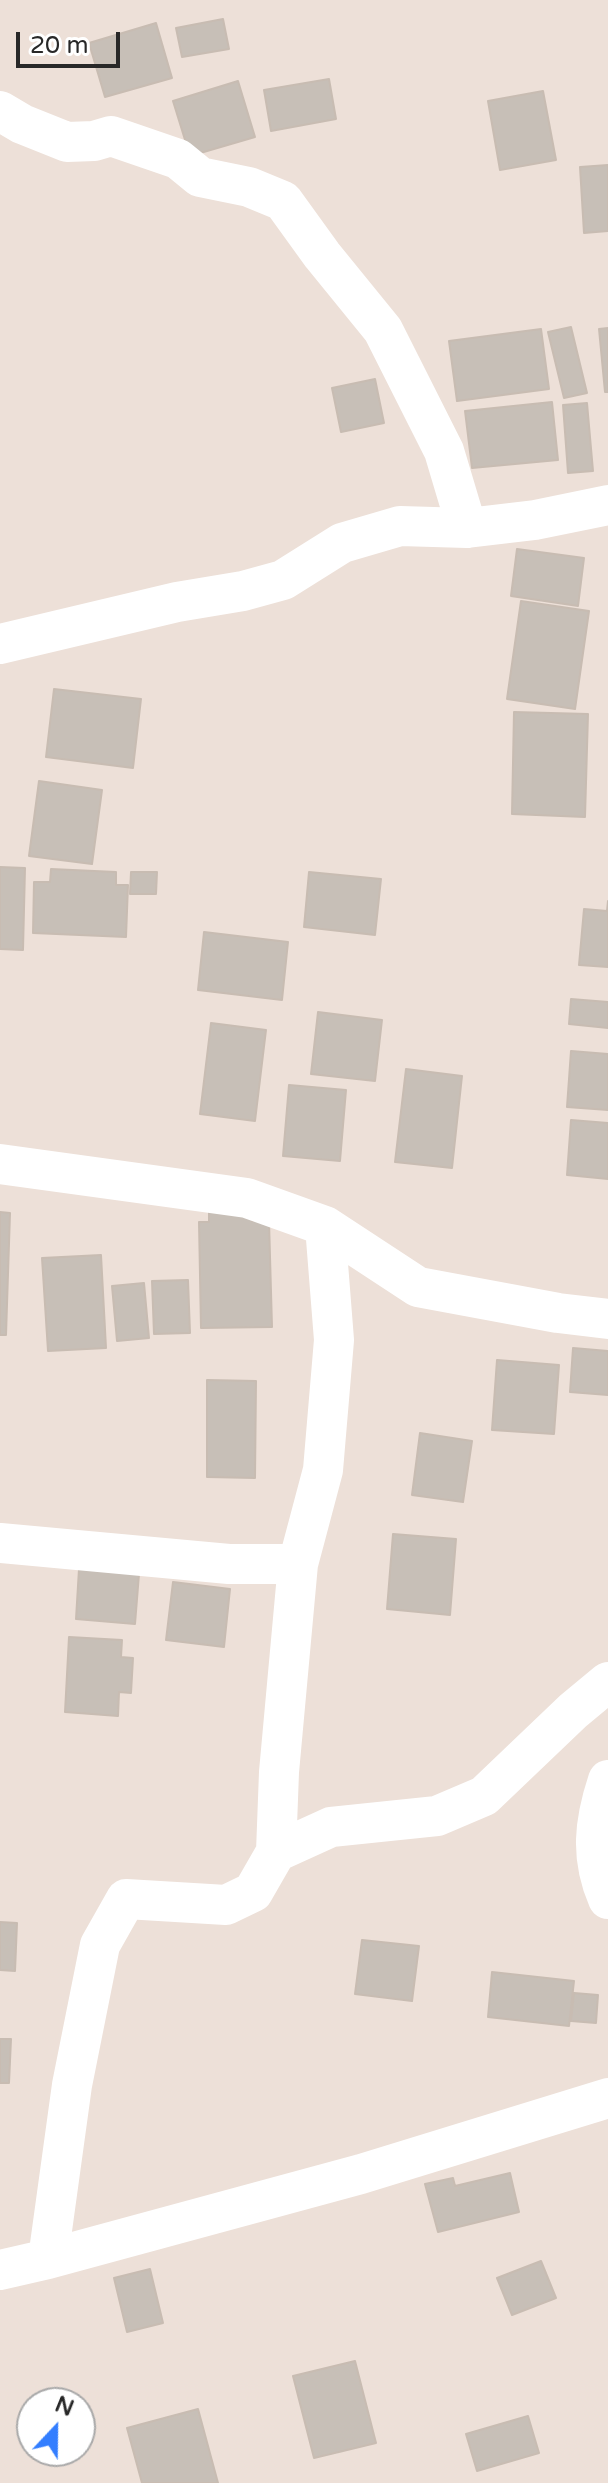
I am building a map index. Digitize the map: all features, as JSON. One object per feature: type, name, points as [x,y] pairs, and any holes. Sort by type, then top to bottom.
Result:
[{"type":"street","points":[[0,111],[22,124],[67,142],[94,141],[111,136],[178,159],[200,177],[249,187],[283,201],[383,330],[444,451],[467,528]]},
{"type":"street","points":[[0,644],[283,580],[342,543],[400,526],[467,528],[535,520],[608,505]]},
{"type":"street","points":[[0,1164],[247,1198],[325,1226],[418,1287],[608,1319]]},
{"type":"street","points":[[48,2259],[72,2085],[100,1945],[126,1899],[226,1905],[253,1892],[276,1852],[279,1772],[298,1564],[323,1470],[334,1340],[325,1226]]},
{"type":"street","points":[[0,1543],[229,1564],[298,1564]]},
{"type":"street","points":[[276,1852],[331,1827],[437,1816],[484,1796],[608,1682]]},
{"type":"street","points":[[608,1780],[600,1804],[594,1848],[608,1899]]},
{"type":"street","points":[[0,2270],[361,2174],[608,2098]]},
{"type":"building","points":[[223,19],[229,49],[182,57],[176,28]]},
{"type":"building","points":[[156,23],[172,78],[105,97],[89,43]]},
{"type":"building","points":[[329,79],[336,119],[271,131],[264,90]]},
{"type":"building","points":[[238,81],[255,137],[190,156],[173,101]]},
{"type":"building","points":[[543,91],[556,160],[500,170],[488,101]]},
{"type":"building","points":[[608,165],[608,231],[584,233],[580,167]]},
{"type":"building","points":[[571,327],[587,393],[564,398],[548,332]]},
{"type":"building","points":[[608,328],[608,392],[605,392],[599,329]]},
{"type":"building","points":[[541,329],[549,389],[457,401],[449,341]]},
{"type":"building","points":[[375,379],[384,423],[341,432],[332,388]]},
{"type":"building","points":[[552,402],[558,460],[472,468],[465,411]]},
{"type":"building","points":[[587,403],[593,471],[568,473],[563,405]]},
{"type":"building","points":[[517,549],[584,558],[578,606],[511,596]]},
{"type":"building","points":[[521,601],[589,611],[575,709],[507,699]]},
{"type":"building","points":[[54,689],[141,699],[133,768],[46,757]]},
{"type":"building","points":[[514,712],[588,714],[585,817],[512,814]]},
{"type":"building","points":[[39,781],[102,790],[92,864],[29,856]]},
{"type":"building","points":[[0,867],[25,868],[23,950],[0,949]]},
{"type":"building","points":[[51,869],[116,872],[116,885],[128,885],[126,937],[33,933],[34,882],[50,882]]},
{"type":"building","points":[[131,872],[157,872],[156,894],[130,894]]},
{"type":"building","points":[[309,872],[381,879],[375,935],[304,927]]},
{"type":"building","points":[[608,901],[608,967],[579,965],[584,909],[607,911]]},
{"type":"building","points":[[204,932],[288,942],[282,1000],[198,990]]},
{"type":"building","points":[[571,999],[608,1002],[608,1028],[569,1024]]},
{"type":"building","points":[[318,1012],[382,1020],[375,1081],[311,1074]]},
{"type":"building","points":[[211,1023],[266,1030],[255,1121],[200,1114]]},
{"type":"building","points":[[571,1051],[608,1054],[608,1110],[567,1107]]},
{"type":"building","points":[[406,1069],[462,1076],[452,1168],[395,1162]]},
{"type":"building","points":[[289,1085],[346,1090],[340,1161],[283,1156]]},
{"type":"building","points":[[571,1120],[608,1123],[608,1179],[567,1175]]},
{"type":"building","points":[[252,1211],[252,1221],[269,1221],[272,1327],[201,1328],[199,1222],[209,1222],[209,1212]]},
{"type":"building","points":[[0,1212],[10,1213],[6,1335],[0,1335]]},
{"type":"building","points":[[101,1255],[106,1348],[48,1351],[42,1258]]},
{"type":"building","points":[[188,1280],[190,1333],[154,1334],[152,1281]]},
{"type":"building","points":[[144,1283],[149,1338],[117,1341],[112,1286]]},
{"type":"building","points":[[573,1348],[608,1351],[608,1395],[570,1392]]},
{"type":"building","points":[[497,1360],[559,1365],[554,1434],[492,1430]]},
{"type":"building","points":[[207,1380],[256,1381],[255,1478],[207,1477]]},
{"type":"building","points":[[420,1433],[472,1441],[463,1502],[412,1495]]},
{"type":"building","points":[[393,1534],[456,1539],[450,1615],[387,1609]]},
{"type":"building","points":[[79,1569],[139,1574],[135,1624],[76,1619]]},
{"type":"building","points":[[173,1582],[230,1589],[224,1647],[166,1640]]},
{"type":"building","points":[[69,1637],[122,1640],[121,1657],[133,1658],[131,1693],[119,1692],[118,1716],[65,1712]]},
{"type":"building","points":[[0,1922],[17,1923],[15,1971],[0,1970]]},
{"type":"building","points":[[362,1940],[419,1946],[412,2001],[355,1994]]},
{"type":"building","points":[[492,1972],[574,1981],[569,2026],[488,2017]]},
{"type":"building","points":[[574,1993],[598,1995],[596,2023],[571,2021]]},
{"type":"building","points":[[0,2039],[11,2039],[9,2083],[0,2083]]},
{"type":"building","points":[[510,2173],[519,2212],[438,2232],[425,2184],[453,2178],[455,2186]]},
{"type":"building","points":[[541,2261],[556,2298],[512,2315],[497,2278]]},
{"type":"building","points":[[150,2269],[163,2323],[127,2332],[114,2278]]},
{"type":"building","points":[[355,2361],[376,2443],[314,2458],[293,2376]]},
{"type":"building","points":[[198,2409],[218,2483],[142,2483],[127,2428]]},
{"type":"building","points":[[528,2416],[539,2453],[477,2471],[466,2434]]}]
